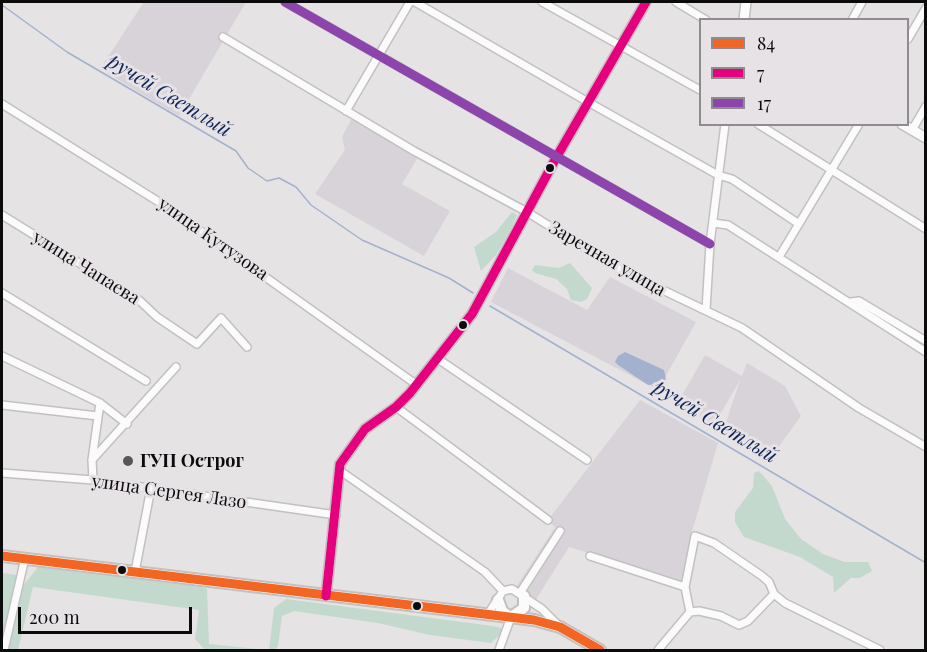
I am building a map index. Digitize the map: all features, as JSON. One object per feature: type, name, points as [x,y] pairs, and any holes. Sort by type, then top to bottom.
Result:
[{"type":"main road","points":[[2,556],[511,617],[560,627],[600,651]]},
{"type":"main road","points":[[511,617],[524,608],[522,595]]},
{"type":"main road","points":[[501,596],[502,611],[511,617]]},
{"type":"street","points":[[285,2],[710,244]]},
{"type":"street","points":[[346,111],[410,2]]},
{"type":"street","points":[[415,2],[718,175],[732,179],[799,224]]},
{"type":"street","points":[[542,2],[699,89]]},
{"type":"street","points":[[326,596],[339,470],[343,459],[365,429],[396,407],[417,385],[472,314],[556,158],[646,2]]},
{"type":"street","points":[[676,2],[703,18]]},
{"type":"street","points":[[744,18],[746,2]]},
{"type":"street","points":[[853,18],[862,2]]},
{"type":"street","points":[[909,37],[926,8]]},
{"type":"street","name":"Заречная улица","points":[[223,37],[346,111],[527,212],[617,268],[742,328],[859,408],[926,447]]},
{"type":"street","name":"улица Кутузова","points":[[2,104],[157,201],[417,385]]},
{"type":"street","points":[[912,130],[926,106]]},
{"type":"street","points":[[706,310],[710,244],[725,126]]},
{"type":"street","points":[[761,126],[926,230]]},
{"type":"street","points":[[779,257],[858,126]]},
{"type":"street","points":[[905,126],[926,138]]},
{"type":"street","points":[[716,208],[718,215],[728,225],[926,352]]},
{"type":"street","name":"улица Чапаева","points":[[2,214],[139,300],[156,317],[197,344],[221,318],[247,346]]},
{"type":"street","points":[[713,223],[728,225]]},
{"type":"street","points":[[2,293],[146,381]]},
{"type":"street","points":[[851,302],[859,301],[926,341]]},
{"type":"street","points":[[2,356],[100,404],[128,424]]},
{"type":"street","points":[[438,359],[587,460]]},
{"type":"street","points":[[92,460],[128,424],[176,367]]},
{"type":"street","points":[[93,480],[92,460],[100,404]]},
{"type":"street","points":[[2,405],[98,416]]},
{"type":"street","points":[[396,407],[548,520]]},
{"type":"street","points":[[339,470],[485,572],[501,596]]},
{"type":"street","name":"улица Сергея Лазо","points":[[2,473],[93,480],[336,515]]},
{"type":"street","points":[[135,572],[151,488]]},
{"type":"street","points":[[522,595],[560,531]]},
{"type":"street","points":[[690,612],[685,587],[695,536],[714,543],[762,576],[769,582],[774,594],[784,603],[880,651]]},
{"type":"street","points":[[590,556],[685,587]]},
{"type":"street","points":[[4,651],[25,558]]},
{"type":"street","points":[[488,614],[501,596],[512,589],[560,627]]},
{"type":"street","points":[[658,651],[690,612],[699,611],[721,616],[738,626],[748,621],[774,594]]},
{"type":"street","points":[[499,651],[511,617]]},
{"type":"shaded area","points":[[144,2],[246,2],[179,116],[100,69]]},
{"type":"shaded area","points":[[352,118],[418,157],[402,184],[450,211],[424,256],[315,194],[345,150],[342,137]]},
{"type":"shaded area","points":[[508,268],[587,310],[610,277],[696,322],[658,390],[491,302]]},
{"type":"shaded area","points":[[705,355],[742,376],[747,363],[785,386],[801,416],[769,460],[723,431],[740,380],[714,425],[677,404]]},
{"type":"shaded area","points":[[640,400],[718,443],[691,535],[683,582],[569,547],[535,601],[516,587],[554,529],[558,530],[548,520]]},
{"type":"green space","points":[[512,212],[517,215],[509,233],[496,255],[481,271],[474,247],[496,232]]},
{"type":"green space","points":[[570,263],[592,288],[587,299],[581,302],[571,300],[567,289],[556,279],[532,270],[535,265],[559,268]]},
{"type":"green space","points":[[759,471],[772,486],[785,519],[801,539],[823,554],[845,562],[868,562],[872,571],[860,578],[851,578],[834,593],[833,577],[800,557],[744,537],[735,522],[735,512],[753,488],[754,473]]},
{"type":"green space","points":[[38,567],[202,587],[207,589],[209,644],[267,650],[205,650],[195,639],[199,610],[33,587],[18,650],[8,650],[22,587]]},
{"type":"green space","points":[[2,573],[18,575],[2,649]]},
{"type":"green space","points":[[286,599],[493,626],[501,628],[503,632],[491,643],[430,635],[378,623],[294,611],[282,616],[278,646],[275,650],[269,650],[274,608]]},
{"type":"water","points":[[625,352],[664,370],[666,379],[663,383],[648,385],[615,362],[618,356]]},
{"type":"waterway","name":"ручей Светлый","points":[[2,5],[67,52],[236,151],[248,168],[267,181],[279,178],[296,187],[311,205],[362,240],[449,278],[473,293]]},
{"type":"waterway","name":"ручей Светлый","points":[[490,306],[926,563]]},
{"type":"transit line","name":"17","points":[[285,2],[710,244]]},
{"type":"transit line","name":"7","points":[[326,596],[340,464],[365,429],[396,407],[410,393],[472,314],[556,158],[646,2]]},
{"type":"transit line","name":"84","points":[[2,556],[534,620],[560,627],[600,650]]},
{"type":"place","name":"ГУП Острог","points":[[128,461]]}]
